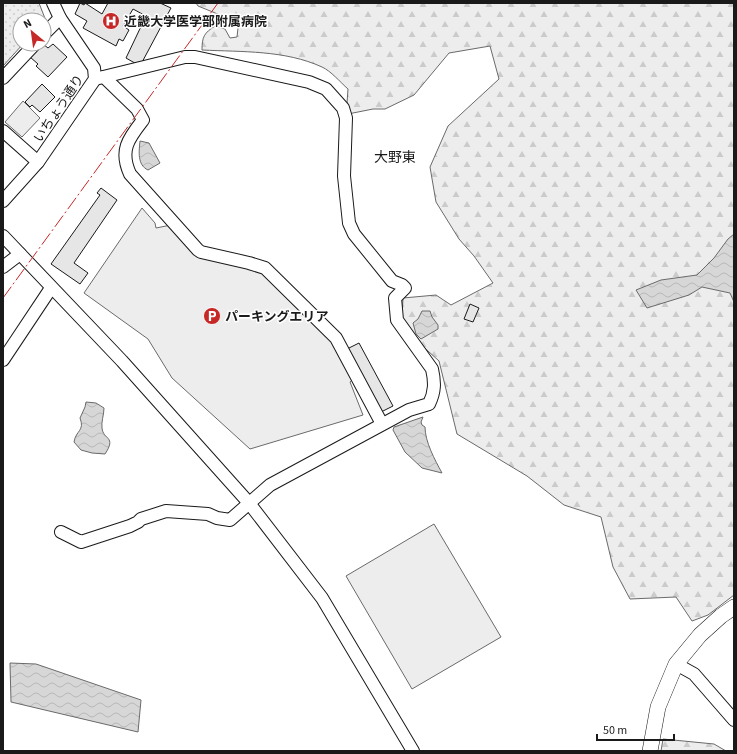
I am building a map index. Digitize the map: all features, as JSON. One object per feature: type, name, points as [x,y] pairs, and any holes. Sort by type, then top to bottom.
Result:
[{"type":"main road","points":[[650,751],[658,707],[676,664],[700,635],[734,606]]},
{"type":"street","name":"いちょう通り","points":[[3,201],[38,162],[99,78],[94,68],[60,18],[53,3]]},
{"type":"street","points":[[52,26],[60,18]]},
{"type":"street","points":[[3,78],[27,52]]},
{"type":"street","points":[[61,532],[81,542],[130,526],[141,519],[166,511],[208,514],[217,518],[230,520],[270,485],[409,410],[429,404],[433,396],[434,379],[432,369],[397,320],[394,298],[405,288],[402,285],[392,282],[354,234],[349,223],[344,176],[346,118],[343,108],[326,89],[309,82],[195,57],[185,57],[99,78]]},
{"type":"street","points":[[99,78],[137,109],[143,120],[129,138],[125,151],[125,163],[130,174],[198,250],[265,268],[336,338],[382,424]]},
{"type":"street","points":[[3,131],[38,162]]},
{"type":"street","points":[[3,236],[122,361],[249,503],[322,598],[413,751]]},
{"type":"street","points":[[3,267],[20,254]]},
{"type":"street","points":[[3,360],[51,288]]},
{"type":"street","points":[[676,664],[694,674],[734,720]]},
{"type":"shaded area","points":[[23,101],[40,118],[22,137],[5,122]]},
{"type":"shaded area","name":"パーキングエリア","points":[[142,208],[155,223],[156,228],[171,225],[196,255],[248,266],[263,273],[335,341],[353,379],[350,382],[363,415],[250,449],[172,378],[148,339],[84,293]]},
{"type":"shaded area","points":[[434,524],[501,637],[412,689],[346,576]]},
{"type":"green space","points":[[3,3],[39,3],[42,12],[12,12],[12,52],[16,52],[3,66]]},
{"type":"green space","points":[[196,3],[734,3],[734,595],[708,615],[692,621],[676,597],[630,599],[613,567],[601,517],[564,505],[527,476],[457,434],[439,361],[418,342],[402,318],[403,298],[436,295],[451,305],[493,283],[474,256],[459,239],[436,202],[430,167],[448,126],[499,79],[490,46],[449,53],[414,95],[385,109],[373,109],[348,114],[348,89],[322,67],[293,57],[263,53],[202,50],[204,36],[215,26],[225,29],[230,38],[237,37],[238,28],[225,17],[198,6]]},
{"type":"green space","points":[[663,739],[714,744],[726,751],[661,751]]},
{"type":"water","points":[[140,141],[149,143],[160,163],[148,170],[144,168],[140,161]]},
{"type":"water","points":[[734,234],[734,302],[730,293],[702,287],[689,295],[647,308],[636,290],[661,280],[697,275],[714,258],[728,239]]},
{"type":"water","points":[[422,311],[430,311],[432,317],[438,325],[438,329],[421,339],[416,334],[413,323],[418,319]]},
{"type":"water","points":[[86,402],[96,403],[104,408],[102,428],[103,432],[110,441],[105,454],[81,450],[74,442],[76,435],[81,428],[80,418]]},
{"type":"water","points":[[423,417],[421,422],[422,425],[425,427],[425,433],[429,445],[442,473],[422,468],[405,452],[393,430],[394,427]]},
{"type":"water","points":[[10,663],[36,664],[141,700],[138,732],[11,702]]},
{"type":"building","points":[[80,3],[84,5],[85,3],[102,14],[108,3],[160,3],[171,8],[140,66],[126,58],[146,16],[133,9],[123,26],[129,30],[123,41],[119,39],[116,46],[83,28],[87,21],[75,14]]},
{"type":"building","points":[[53,44],[67,57],[48,77],[36,66],[38,64],[30,57],[34,52],[52,52]]},
{"type":"building","points":[[42,84],[55,97],[40,112],[32,105],[30,107],[25,102]]},
{"type":"building","points":[[101,188],[117,200],[74,263],[88,273],[80,284],[51,264],[100,195],[97,193]]},
{"type":"building","points":[[470,304],[479,308],[473,322],[464,319]]},
{"type":"building","points":[[359,343],[393,406],[381,412],[347,349]]},
{"type":"power","points":[[3,298],[218,3]]},
{"type":"place","name":"近畿大学医学部附属病院","points":[[111,21]]},
{"type":"place","name":"パーキングエリア","points":[[212,316]]},
{"type":"district","name":"大野東","points":[[395,157]]}]
